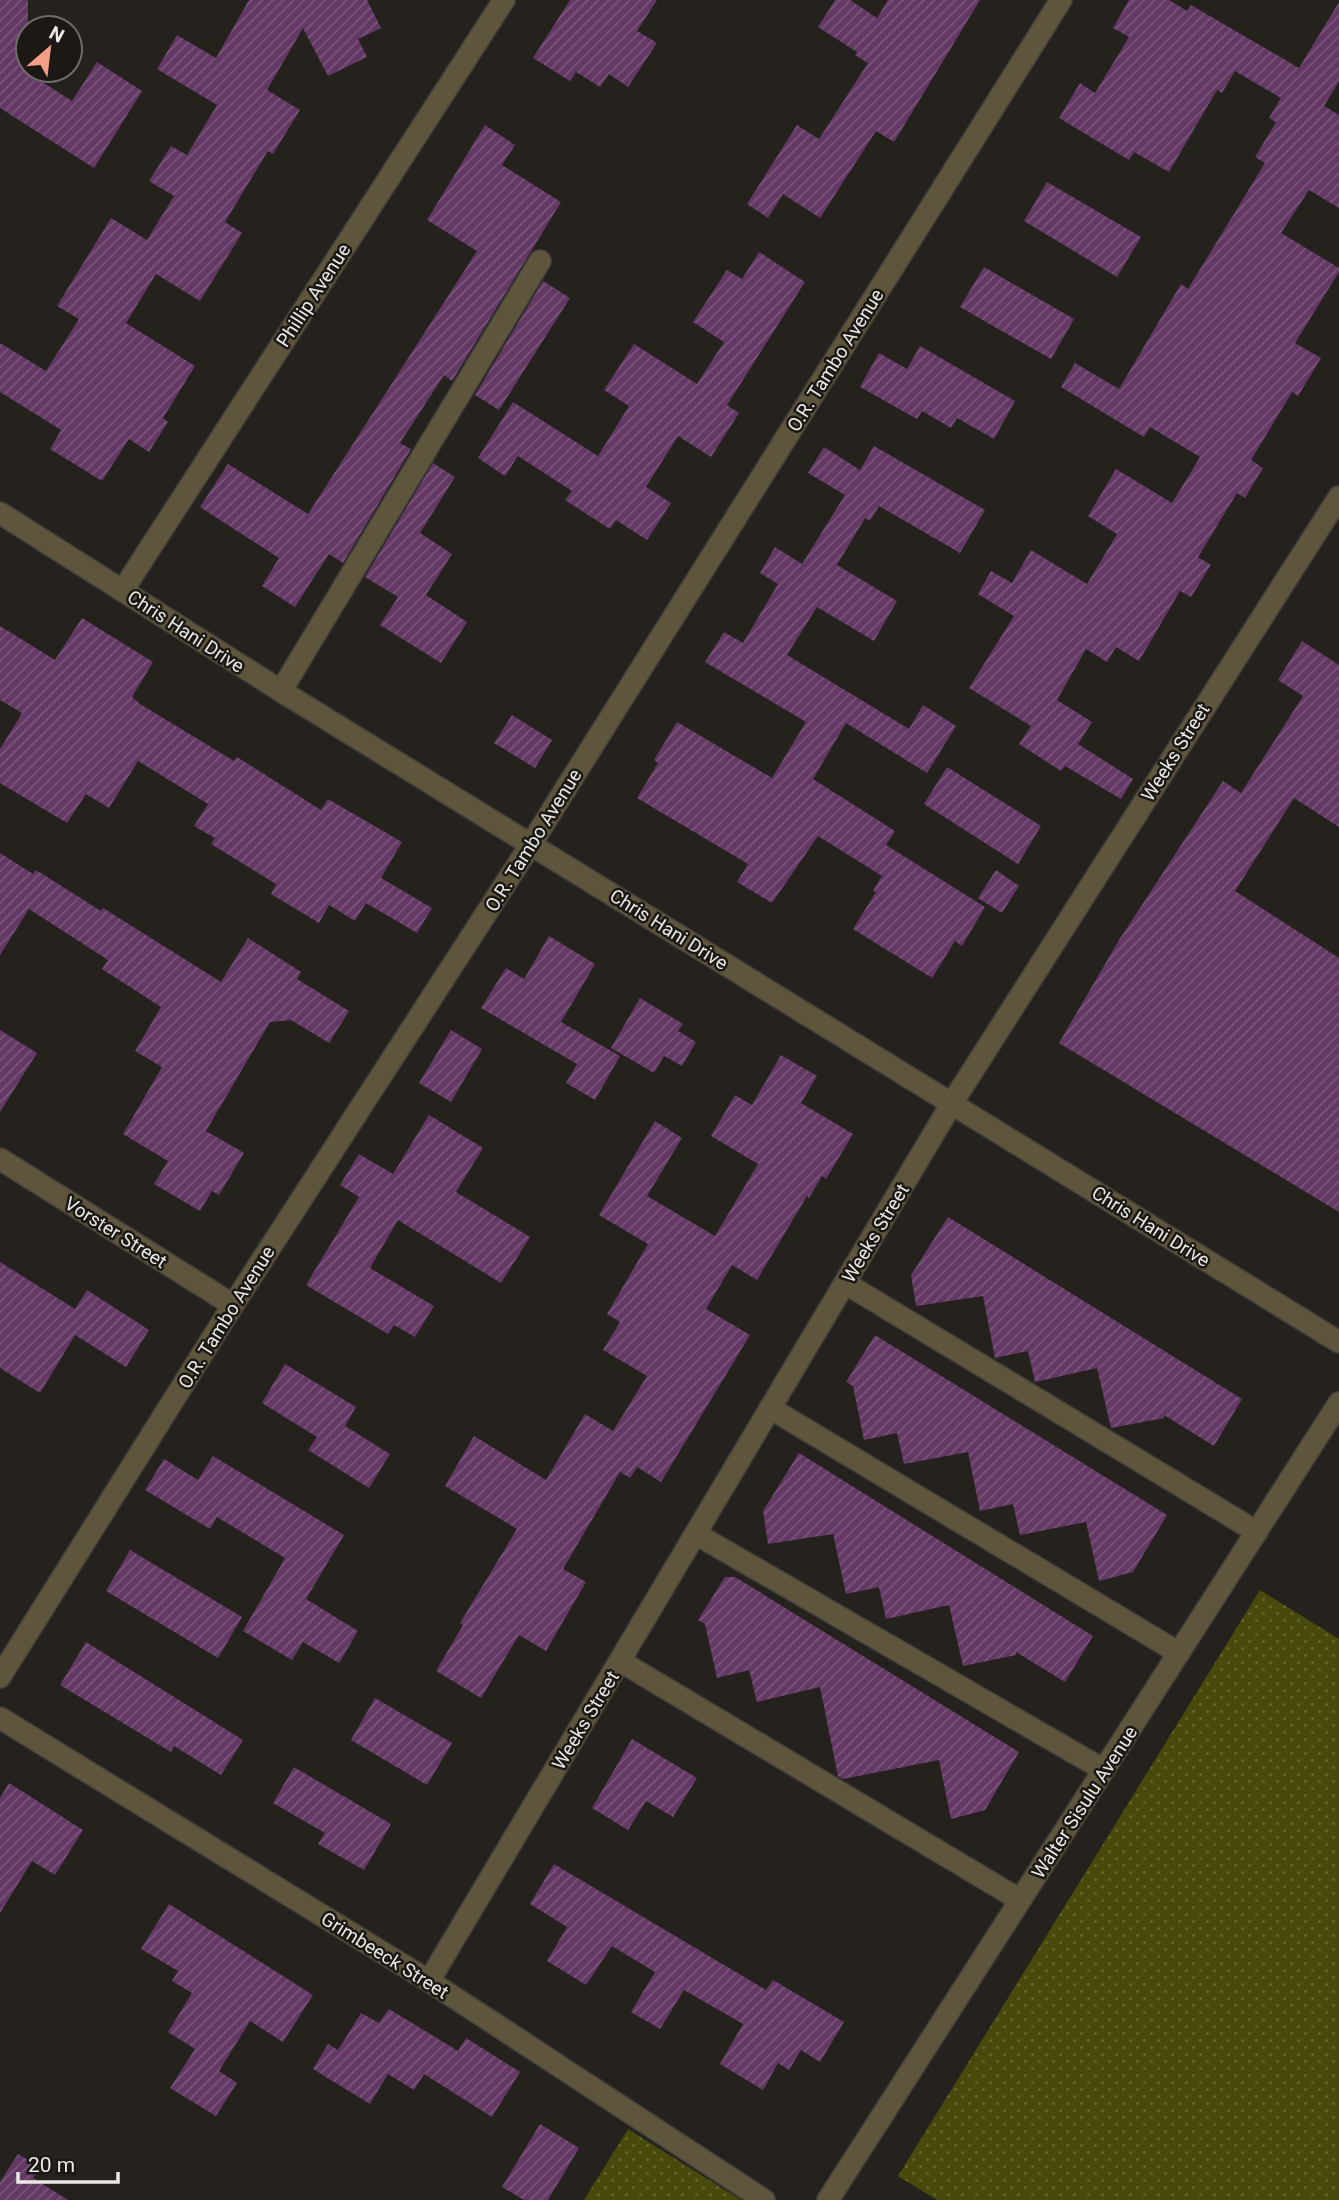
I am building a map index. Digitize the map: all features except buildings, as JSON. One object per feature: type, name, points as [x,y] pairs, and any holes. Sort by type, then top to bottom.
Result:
[{"type":"street","name":"Phillip Avenue","points":[[123,590],[504,0]]},
{"type":"street","name":"O.R. Tambo Avenue","points":[[0,1677],[233,1306],[531,844],[1061,0]]},
{"type":"street","points":[[281,691],[540,261]]},
{"type":"street","name":"Weeks Street","points":[[429,1981],[952,1103],[1339,497]]},
{"type":"street","name":"Chris Hani Drive","points":[[0,513],[281,691],[1339,1342]]},
{"type":"street","name":"Vorster Street","points":[[0,1159],[233,1306]]},
{"type":"street","points":[[845,1283],[1257,1532]]},
{"type":"street","name":"Walter Sisulu Avenue","points":[[828,2200],[1339,1402]]},
{"type":"street","points":[[770,1408],[1121,1615],[1179,1653]]},
{"type":"street","points":[[696,1534],[1104,1770]]},
{"type":"street","points":[[620,1661],[1020,1900]]},
{"type":"street","name":"Grimbeeck Street","points":[[0,1718],[429,1981],[764,2200]]},
{"type":"shaded area","points":[[1260,1590],[1339,1639],[1339,2200],[937,2200],[898,2176]]},
{"type":"shaded area","points":[[628,2129],[741,2200],[584,2200]]}]
